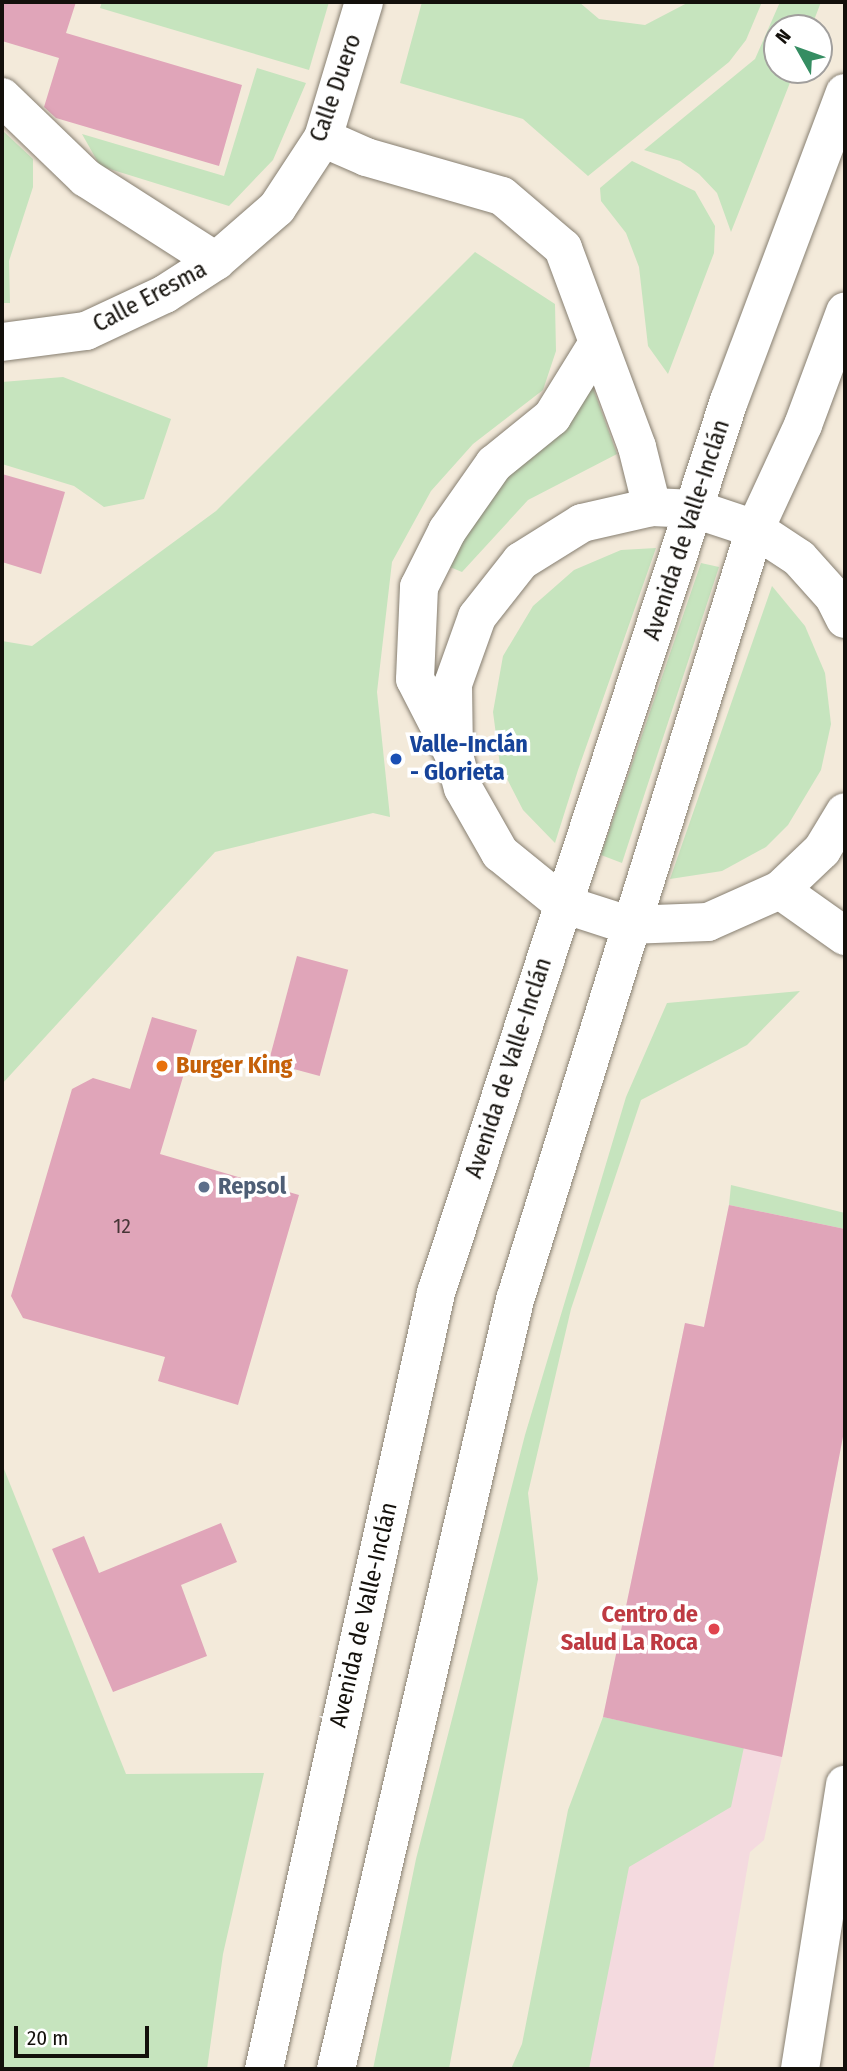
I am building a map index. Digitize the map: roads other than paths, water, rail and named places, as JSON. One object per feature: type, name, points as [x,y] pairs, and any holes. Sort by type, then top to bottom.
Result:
[{"type":"main road","name":"Calle Duero","points":[[216,261],[277,208],[323,138],[364,2]]},
{"type":"main road","name":"Avenida de Valle-Inclán","points":[[264,2069],[436,1293],[740,369],[845,93]]},
{"type":"main road","points":[[2,97],[86,178],[216,261]]},
{"type":"main road","points":[[323,138],[366,158],[502,196],[563,248],[596,346],[638,447],[652,507]]},
{"type":"main road","name":"Calle Eresma","points":[[2,342],[86,331],[165,294],[216,261]]},
{"type":"main road","points":[[335,2069],[515,1300],[628,925],[755,529],[803,425],[845,312]]},
{"type":"main road","points":[[596,346],[552,417],[494,464],[447,531],[419,587],[415,679],[454,755],[477,820],[500,853],[563,904],[628,925],[708,922],[780,890],[822,850],[845,812]]},
{"type":"main road","points":[[454,755],[453,684],[477,617],[522,561],[582,523],[652,507],[695,509],[755,529],[799,558],[834,597],[845,619]]},
{"type":"main road","points":[[780,890],[845,936]]},
{"type":"main road","points":[[800,2069],[845,1785]]},
{"type":"place","name":"Valle-Inclán - Glorieta","points":[[396,759]]},
{"type":"place","name":"Burger King","points":[[162,1066]]},
{"type":"place","name":"Repsol","points":[[204,1187]]},
{"type":"place","name":"Centro de Salud La Roca","points":[[714,1629]]}]
